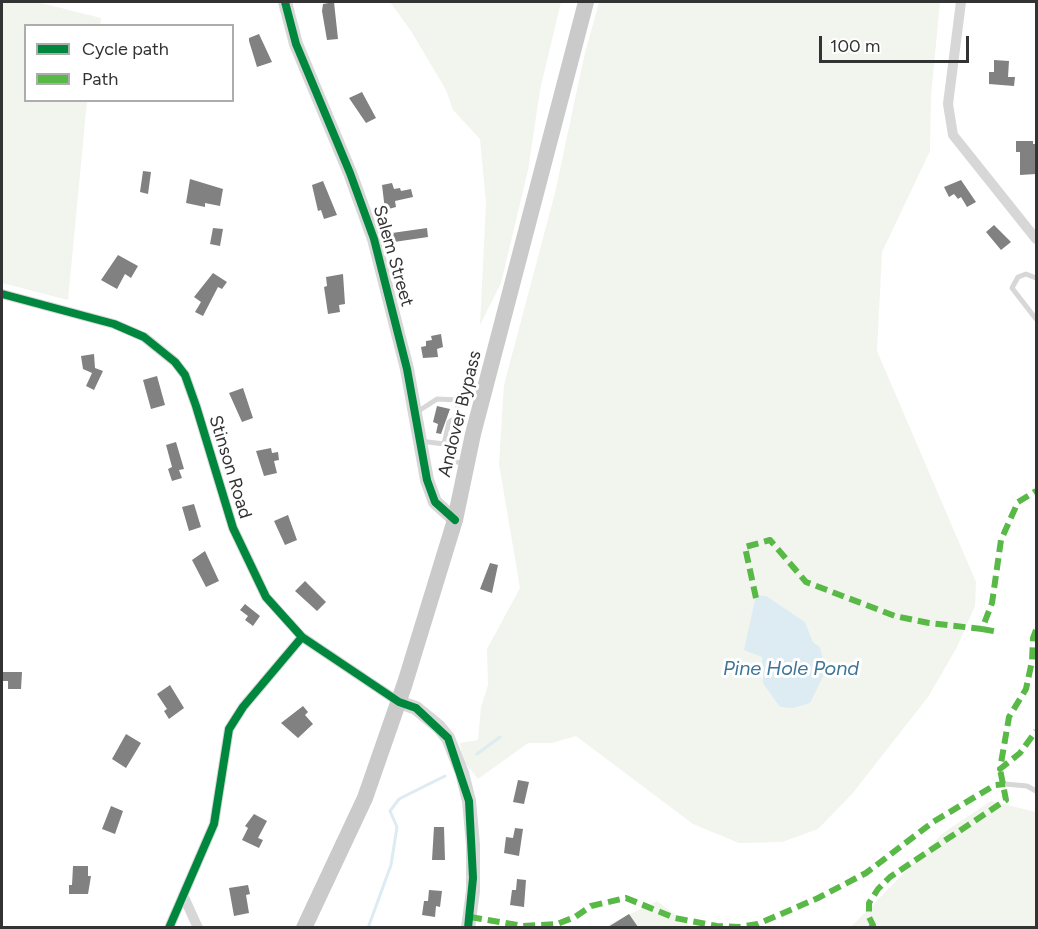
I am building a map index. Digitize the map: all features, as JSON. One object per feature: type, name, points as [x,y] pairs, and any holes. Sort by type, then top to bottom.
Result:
[{"type":"main road","name":"Andover Bypass","points":[[304,927],[365,798],[399,702],[454,520],[483,397],[586,2]]},
{"type":"street","name":"Salem Street","points":[[285,2],[307,73],[350,173],[374,239],[400,339],[419,441],[435,502],[454,520]]},
{"type":"street","points":[[961,2],[948,104],[952,135],[1036,239]]},
{"type":"street","name":"Stinson Road","points":[[2,294],[114,324],[144,337],[175,362],[185,375],[196,406],[233,528],[266,597],[302,637],[399,702]]},
{"type":"street","points":[[169,927],[214,824],[229,729],[243,707],[302,637]]},
{"type":"street","points":[[399,702],[416,708],[439,727],[448,738],[462,772],[469,801],[472,846],[473,891],[468,927]]},
{"type":"street","points":[[183,895],[198,927]]},
{"type":"lane","points":[[1036,278],[1026,274],[1018,277],[1012,288],[1036,320]]},
{"type":"lane","points":[[466,465],[447,458],[446,447],[456,425],[454,418],[461,393],[483,397]]},
{"type":"lane","points":[[414,413],[437,399],[459,400]]},
{"type":"lane","points":[[419,441],[427,440],[446,447]]},
{"type":"lane","points":[[1005,784],[1027,786],[1036,791]]},
{"type":"shaded area","points":[[2,2],[37,2],[101,18],[100,24],[24,24],[24,102],[87,102],[68,300],[2,283]]},
{"type":"shaded area","points":[[390,2],[561,2],[540,90],[528,170],[501,283],[480,325],[486,203],[480,139],[453,110],[446,90],[411,31]]},
{"type":"shaded area","points":[[599,2],[940,2],[931,96],[930,151],[882,252],[877,351],[976,582],[975,606],[956,649],[928,697],[852,794],[818,829],[782,842],[739,843],[693,824],[576,736],[552,743],[528,743],[478,779],[462,759],[460,743],[478,740],[481,707],[488,685],[487,649],[520,588],[499,464],[504,385],[555,193],[584,57]],"holes":[[[756,595],[776,603],[805,622],[813,642],[820,647],[826,670],[770,692],[761,676],[762,657],[751,621]]]},
{"type":"shaded area","points":[[991,801],[1036,812],[1036,927],[851,927],[943,833]]},
{"type":"shaded area","points":[[657,901],[691,927],[606,928],[610,924]]},
{"type":"water","name":"Pine Hole Pond","points":[[756,595],[766,596],[805,622],[813,642],[820,647],[826,670],[810,703],[793,708],[780,707],[763,683],[762,657],[744,650]]},
{"type":"building","points":[[334,2],[338,39],[327,40],[323,4]]},
{"type":"building","points":[[259,34],[272,62],[257,67],[249,38]]},
{"type":"building","points":[[994,60],[1009,61],[1008,77],[1015,77],[1014,86],[989,84],[989,72],[994,72]]},
{"type":"building","points":[[362,92],[376,118],[366,123],[349,98]]},
{"type":"building","points":[[1016,141],[1033,141],[1033,144],[1036,144],[1036,174],[1020,175],[1020,152],[1016,152]]},
{"type":"building","points":[[143,171],[151,172],[148,194],[140,192]]},
{"type":"building","points":[[190,179],[223,189],[220,206],[205,203],[205,207],[186,203]]},
{"type":"building","points":[[961,180],[976,202],[967,207],[961,197],[958,199],[954,194],[949,197],[944,187]]},
{"type":"building","points":[[323,181],[337,215],[324,219],[321,210],[318,211],[312,185]]},
{"type":"building","points":[[392,183],[394,189],[400,188],[401,191],[411,189],[413,197],[395,201],[396,207],[385,210],[382,185]]},
{"type":"building","points":[[994,225],[1011,242],[1001,250],[986,232]]},
{"type":"building","points":[[213,228],[223,229],[220,246],[210,244]]},
{"type":"building","points":[[427,228],[428,237],[394,242],[392,233]]},
{"type":"building","points":[[118,255],[138,266],[131,278],[125,274],[117,289],[101,280]]},
{"type":"building","points":[[213,273],[227,282],[222,289],[218,287],[203,316],[195,312],[201,302],[194,297]]},
{"type":"building","points":[[343,274],[345,304],[339,305],[340,312],[328,314],[324,287],[327,286],[326,277]]},
{"type":"building","points":[[441,334],[443,347],[437,349],[438,357],[423,358],[421,347],[426,346],[426,341],[432,340],[431,336]]},
{"type":"building","points":[[94,354],[95,368],[103,371],[94,390],[86,386],[92,373],[83,369],[81,356]]},
{"type":"building","points":[[157,376],[165,405],[151,409],[143,380]]},
{"type":"building","points":[[243,388],[253,418],[242,422],[229,393]]},
{"type":"building","points":[[437,406],[450,409],[441,434],[436,433],[438,424],[433,422]]},
{"type":"building","points":[[176,442],[184,469],[179,470],[182,478],[172,481],[168,469],[172,467],[166,445]]},
{"type":"building","points":[[271,448],[272,453],[278,452],[279,460],[274,461],[277,473],[264,476],[256,451]]},
{"type":"building","points":[[194,504],[201,527],[189,531],[182,507]]},
{"type":"building","points":[[288,515],[297,540],[285,545],[274,521]]},
{"type":"building","points":[[205,551],[219,581],[206,587],[192,560]]},
{"type":"building","points":[[490,563],[498,565],[492,593],[480,589]]},
{"type":"building","points":[[305,581],[326,602],[317,611],[295,591]]},
{"type":"building","points":[[245,604],[260,616],[253,626],[245,620],[248,616],[240,610]]},
{"type":"building","points":[[3,672],[22,672],[21,689],[8,689],[8,681],[2,681]]},
{"type":"building","points":[[170,685],[184,708],[169,719],[164,711],[167,709],[157,694]]},
{"type":"building","points":[[303,706],[308,712],[305,715],[313,724],[298,738],[281,723]]},
{"type":"building","points":[[126,734],[141,743],[126,768],[112,759]]},
{"type":"building","points":[[518,780],[529,782],[524,804],[513,802]]},
{"type":"building","points":[[111,806],[123,811],[115,834],[102,829]]},
{"type":"building","points":[[254,814],[267,821],[258,838],[263,840],[259,848],[242,840],[248,828],[245,826]]},
{"type":"building","points":[[434,827],[444,827],[445,860],[432,860]]},
{"type":"building","points":[[515,828],[523,829],[519,856],[504,853],[506,837],[513,838]]},
{"type":"building","points":[[73,866],[88,866],[88,876],[91,876],[88,894],[69,894]]},
{"type":"building","points":[[517,879],[526,880],[524,907],[510,905],[512,890],[516,890]]},
{"type":"building","points":[[248,885],[250,894],[246,895],[249,913],[234,916],[229,888]]},
{"type":"building","points":[[429,890],[442,891],[440,907],[436,906],[435,917],[422,915],[424,901],[428,901]]},
{"type":"building","points":[[629,914],[638,927],[608,927]]},
{"type":"waterway","points":[[477,754],[500,737]]},
{"type":"waterway","points":[[368,928],[391,865],[397,827],[390,811],[399,799],[445,776]]},
{"type":"marked path","points":[[756,598],[745,547],[770,540],[806,582],[895,616],[929,623],[982,629],[992,603],[1001,540],[1018,502],[1036,491]]},
{"type":"marked path","points":[[982,629],[999,632]]},
{"type":"marked path","points":[[1036,630],[1026,689],[1009,717],[1000,769],[1020,753],[1036,731]]},
{"type":"marked path","points":[[871,928],[873,925],[869,917],[869,903],[890,877],[1006,800],[1000,769]]},
{"type":"marked path","points":[[470,917],[523,926],[557,924],[575,917],[591,906],[626,898],[675,918],[717,926],[739,927],[758,924],[818,898],[866,873],[933,822],[995,785],[1005,784]]},
{"type":"cycle path","points":[[285,2],[296,44],[350,173],[374,239],[407,369],[427,480],[435,502],[455,520]]},
{"type":"cycle path","points":[[2,294],[114,324],[144,337],[175,362],[185,375],[233,528],[266,597],[302,637],[399,702],[416,708],[448,738],[469,801],[473,878],[468,928]]},
{"type":"cycle path","points":[[169,928],[214,824],[229,729],[243,707],[302,637]]}]
